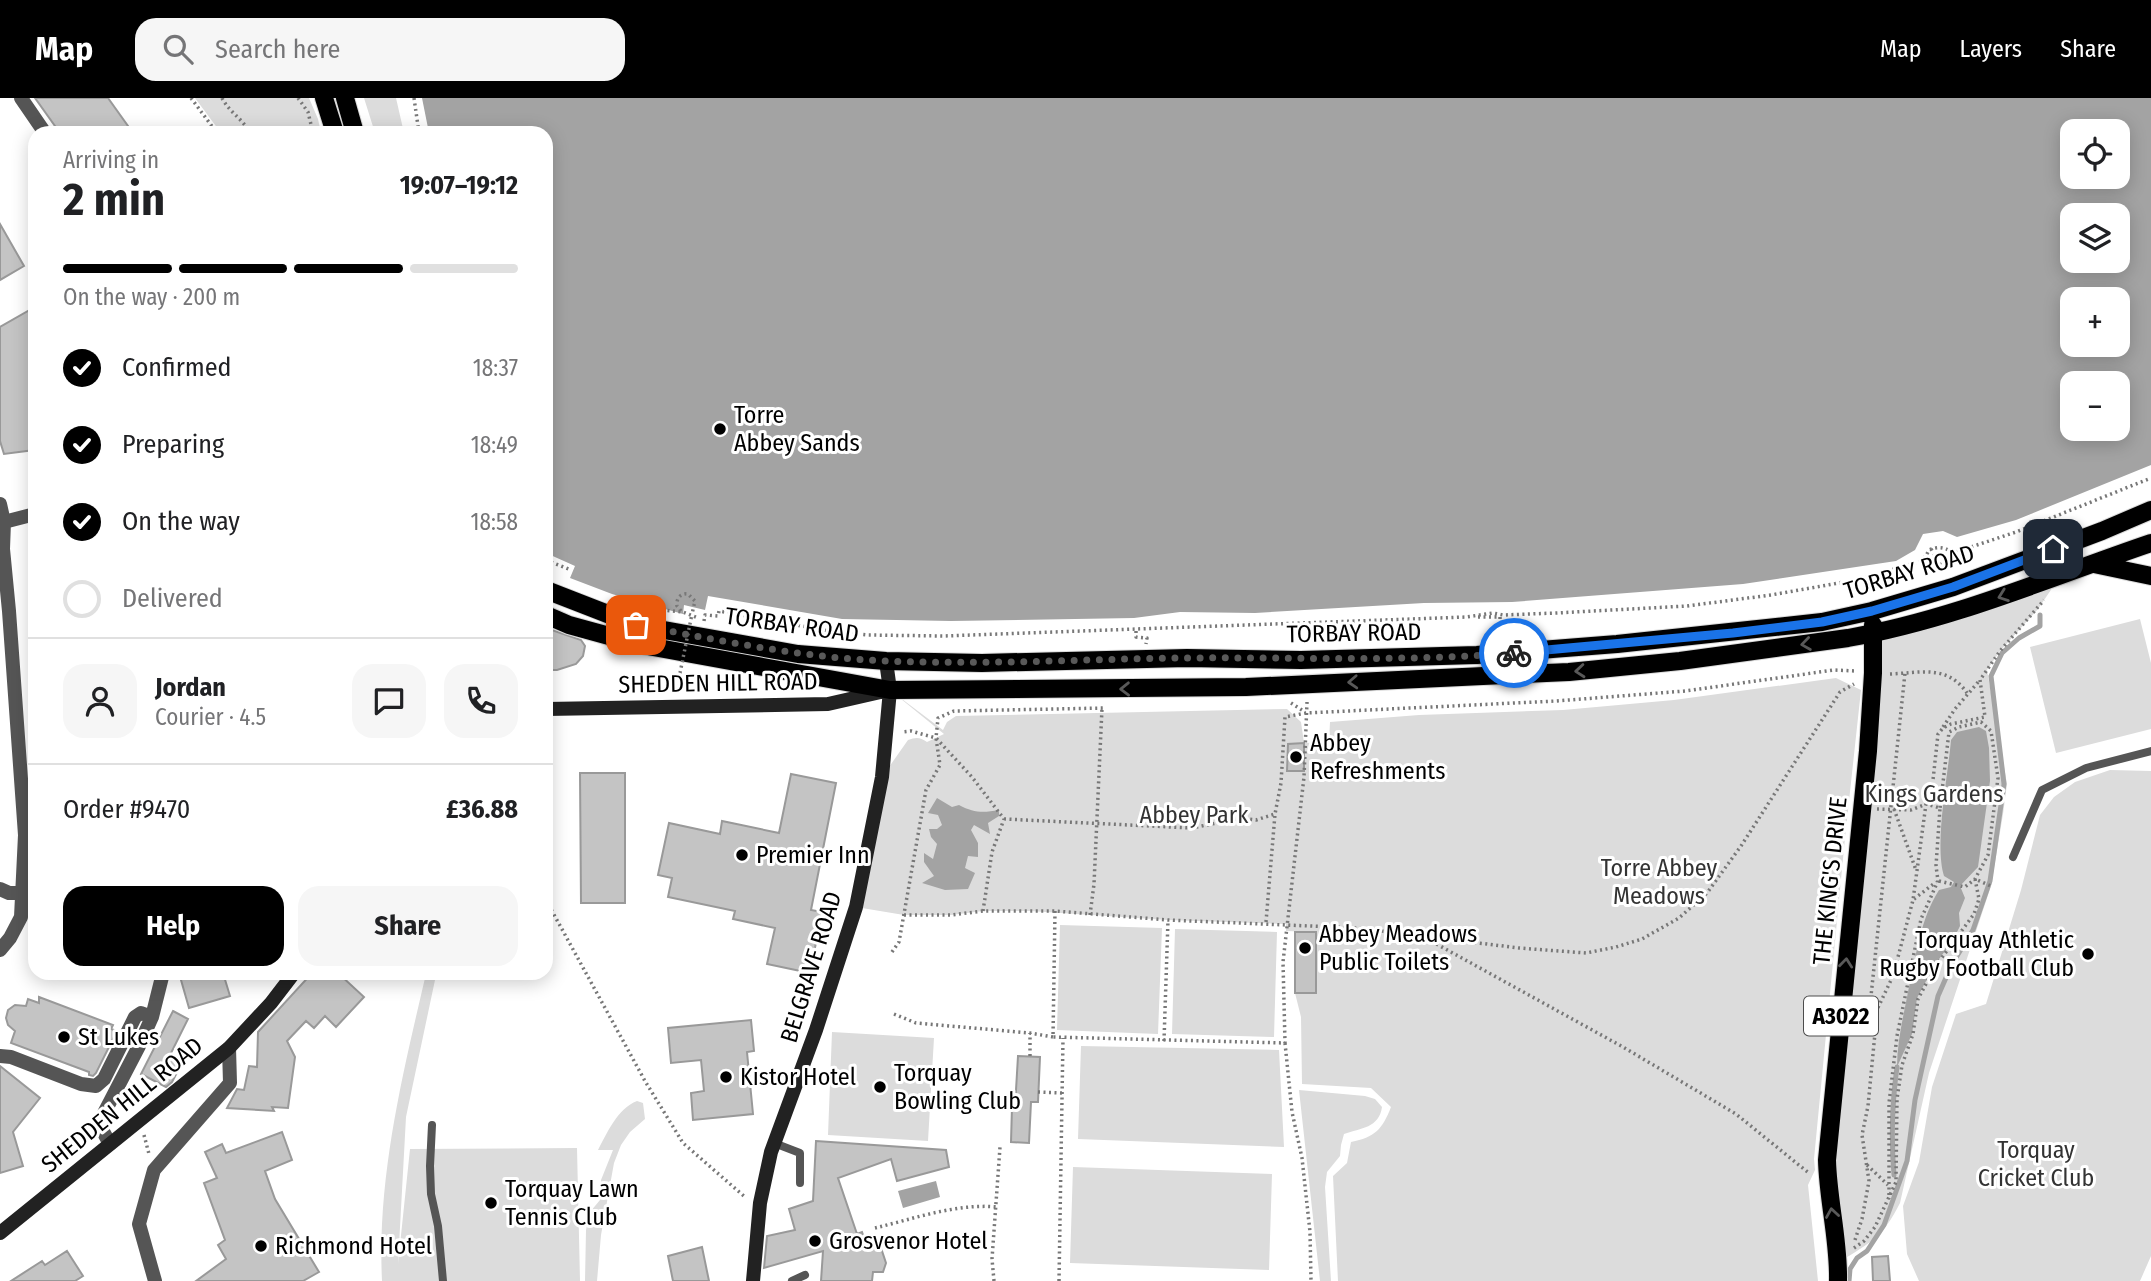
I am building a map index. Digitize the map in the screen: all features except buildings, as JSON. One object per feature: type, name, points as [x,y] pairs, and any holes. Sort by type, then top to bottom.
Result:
[{"type":"main road","points":[[324,98],[333,126]]},
{"type":"main road","points":[[345,98],[353,126]]},
{"type":"main road","name":"TORBAY ROAD","points":[[553,593],[636,625],[798,654],[886,661],[982,663],[1187,658],[1301,660],[1501,654],[1733,633],[1822,622],[1872,611],[1953,587],[2151,510]]},
{"type":"main road","name":"TORBAY ROAD","points":[[553,618],[642,645],[890,690],[1123,690],[1306,685],[1583,670],[1680,661],[1873,634],[1984,603],[2151,543]]},
{"type":"main road","points":[[2090,564],[2151,576]]},
{"type":"main road","name":"THE KING'S DRIVE","points":[[1838,1281],[1839,1257],[1828,1188],[1827,1160],[1868,751],[1879,674],[1872,611]]},
{"type":"street","points":[[20,98],[40,126]]},
{"type":"street","points":[[0,504],[4,522],[1,550],[9,611],[24,835],[21,917],[0,950]]},
{"type":"street","points":[[4,522],[28,516]]},
{"type":"street","name":"BELGRAVE ROAD","points":[[753,1281],[760,1203],[774,1143],[816,1030],[856,906],[881,777],[890,690],[886,661]]},
{"type":"street","name":"SHEDDEN HILL ROAD","points":[[553,709],[828,704],[890,690]]},
{"type":"street","points":[[0,889],[9,893],[21,893]]},
{"type":"street","points":[[110,1144],[100,1126],[101,1119],[152,1017],[161,980]]},
{"type":"street","name":"SHEDDEN HILL ROAD","points":[[0,1233],[229,1048],[289,980]]},
{"type":"street","points":[[0,1056],[11,1057],[81,1084],[96,1086],[104,1079],[135,1017],[141,1013],[152,1017]]},
{"type":"street","points":[[155,1281],[139,1224],[153,1170],[230,1083],[229,1048]]},
{"type":"lane","points":[[2012,857],[2042,790],[2086,768],[2151,751]]},
{"type":"lane","points":[[432,1125],[431,1194],[438,1226],[443,1281]]},
{"type":"lane","points":[[774,1143],[800,1153],[800,1183]]},
{"type":"lane","points":[[792,1281],[804,1275]]},
{"type":"path","points":[[191,98],[212,126]]},
{"type":"path","points":[[222,98],[226,107],[246,126]]},
{"type":"path","points":[[298,98],[308,111],[311,126]]},
{"type":"path","points":[[414,98],[418,126]]},
{"type":"path","points":[[1931,549],[1947,548],[1953,553],[2151,478]]},
{"type":"path","points":[[1931,549],[1953,587]]},
{"type":"path","points":[[1465,617],[1493,613],[1556,614],[1687,606],[1771,595],[1856,580],[1918,562],[1931,549]]},
{"type":"path","points":[[553,563],[571,570]]},
{"type":"path","points":[[1872,1016],[1893,976],[1913,900],[1938,734],[2000,651],[2038,609],[2061,575]]},
{"type":"path","points":[[680,673],[694,615],[695,601],[688,594],[677,599],[677,606],[682,612]]},
{"type":"path","points":[[660,610],[694,615]]},
{"type":"path","points":[[718,616],[719,611],[791,625],[867,635],[944,636],[1160,629],[1170,626],[1500,617],[1501,654]]},
{"type":"path","points":[[1136,630],[1136,637],[1147,638]]},
{"type":"path","points":[[1266,922],[1281,783],[1285,717],[1306,713],[1556,701],[1685,691],[1834,670],[1879,674],[1936,672],[1961,684],[1968,693]]},
{"type":"path","points":[[1905,673],[1872,1016],[1875,1033],[1862,1135],[1869,1181],[1866,1205],[1851,1250],[1870,1234],[1896,1182],[1896,1109],[1902,1065],[1913,1034],[1918,999],[1935,967],[1974,914],[1979,899],[1975,879]]},
{"type":"path","points":[[904,915],[1055,911],[1168,920],[1286,923],[1586,953],[1642,939],[1679,918],[1707,893],[1741,846],[1840,692],[1879,674]]},
{"type":"path","points":[[1942,727],[1985,717],[1980,680]]},
{"type":"path","points":[[1306,685],[1304,777],[1283,962],[1285,1043],[1292,1112],[1303,1171],[1310,1232],[1311,1281]]},
{"type":"path","points":[[1291,703],[1306,713]]},
{"type":"path","points":[[892,952],[899,942],[926,790],[940,765],[936,738],[938,718],[954,711],[1115,707]]},
{"type":"path","points":[[1090,915],[1094,884],[1102,708]]},
{"type":"path","points":[[1889,1199],[1889,1103],[1897,1035],[1921,919],[1938,881],[1936,866],[1940,808],[1949,732],[1981,722],[1991,731],[1998,778],[1988,855],[1975,879],[1965,887],[1938,881]]},
{"type":"path","points":[[886,733],[911,731],[936,738],[972,777],[1004,819]]},
{"type":"path","points":[[1875,809],[1911,810],[1926,804],[1940,808]]},
{"type":"path","points":[[1892,809],[1917,871]]},
{"type":"path","points":[[1004,819],[1192,828],[1241,818],[1256,820],[1276,814]]},
{"type":"path","points":[[983,911],[992,852],[1004,819]]},
{"type":"path","points":[[1975,879],[1989,885]]},
{"type":"path","points":[[1913,900],[1938,881]]},
{"type":"path","points":[[1053,1037],[1055,911]]},
{"type":"path","points":[[553,913],[645,1081],[683,1143],[743,1196],[760,1203]]},
{"type":"path","points":[[1164,1041],[1168,920]]},
{"type":"path","points":[[1422,936],[1623,1046],[1736,1114],[1828,1188]]},
{"type":"path","points":[[894,1014],[916,1023],[1063,1038],[1285,1043]]},
{"type":"path","points":[[1856,1014],[1872,1016]]},
{"type":"path","points":[[1030,1033],[1030,1056]]},
{"type":"path","points":[[1059,1281],[1063,1038]]},
{"type":"path","points":[[1038,1092],[1063,1093]]},
{"type":"path","points":[[139,1119],[153,1170]]},
{"type":"path","points":[[994,1281],[992,1259],[1000,1147]]},
{"type":"path","points":[[1866,1163],[1888,1185]]},
{"type":"path","points":[[875,1228],[944,1212],[985,1206],[997,1208]]},
{"type":"green space","points":[[195,98],[309,98],[320,126],[216,126]]},
{"type":"green space","points":[[364,98],[396,98],[402,126],[373,126]]},
{"type":"green space","name":"Kings Gardens","points":[[2061,575],[2038,609],[2000,651],[1987,670],[2007,784],[1991,886],[1929,1073],[1900,1203],[1888,1224],[1875,1238],[1839,1262],[1828,1188],[1873,634]]},
{"type":"green space","points":[[2140,619],[2151,663],[2151,729],[2056,753],[2030,647]]},
{"type":"green space","points":[[1836,678],[1861,690],[1815,1170],[1808,1185],[1818,1281],[1338,1281],[1333,1176],[1347,1163],[1351,1142],[1366,1138],[1377,1131],[1391,1107],[1371,1088],[1302,1084],[1301,1017],[1295,993],[1316,993],[1316,932],[1286,931],[1286,924],[1030,911],[904,915],[856,907],[882,777],[908,740],[918,738],[927,742],[944,734],[890,690],[943,730],[947,722],[956,716],[1287,709],[1301,722],[1304,743],[1329,742],[1330,722],[1419,715],[1563,710],[1674,700]]},
{"type":"green space","name":"Torquay Cricket Club","points":[[2110,770],[2151,771],[2151,1256],[2140,1281],[1919,1281],[1907,1254],[1903,1206],[1919,1162],[1932,1087],[1956,1014],[1986,1004],[2021,890],[2040,815],[2054,797],[2075,782]]},
{"type":"green space","points":[[1060,925],[1162,928],[1158,1034],[1057,1030]]},
{"type":"green space","points":[[1175,929],[1277,932],[1274,1037],[1172,1034]]},
{"type":"green space","name":"Torquay Lawn Tennis Club","points":[[425,980],[435,980],[406,1117],[398,1264],[410,1149],[577,1148],[580,1281],[382,1281],[383,1204],[400,1090]]},
{"type":"green space","name":"Torquay Bowling Club","points":[[832,1032],[934,1038],[928,1141],[828,1135]]},
{"type":"green space","points":[[1081,1046],[1279,1050],[1284,1147],[1078,1139]]},
{"type":"green space","points":[[1299,1090],[1365,1096],[1375,1099],[1382,1107],[1373,1123],[1344,1134],[1340,1156],[1327,1172],[1325,1187],[1331,1281],[1320,1281]]},
{"type":"green space","points":[[637,1101],[643,1103],[645,1119],[630,1132],[614,1163],[601,1235],[597,1281],[585,1281],[586,1230],[590,1212],[600,1200],[601,1180],[613,1150],[598,1150],[619,1115]]},
{"type":"green space","points":[[1073,1167],[1272,1174],[1269,1270],[1070,1263]]},
{"type":"shaded area","points":[[422,98],[2151,98],[2151,465],[2016,520],[1957,537],[1943,531],[1923,534],[1915,550],[1896,561],[1743,584],[1512,602],[1424,603],[1255,613],[1180,612],[1134,618],[951,621],[842,619],[708,596],[705,610],[684,605],[683,614],[612,594],[570,578],[575,566],[553,556],[553,126],[428,126]]},
{"type":"shaded area","points":[[1979,727],[1986,731],[1990,781],[1978,867],[1960,886],[1965,898],[1959,913],[1960,926],[1917,998],[1912,1034],[1897,1067],[1901,1027],[1923,925],[1939,890],[1951,887],[1954,882],[1944,876],[1940,846],[1951,740],[1957,732]]},
{"type":"shaded area","points":[[937,798],[952,807],[959,805],[979,812],[999,810],[999,816],[988,823],[990,834],[974,825],[971,830],[978,843],[978,857],[968,856],[965,868],[975,873],[968,889],[945,890],[922,883],[934,876],[924,862],[924,853],[933,859],[937,844],[929,829],[937,829],[942,825],[938,815],[928,813]]},
{"type":"shaded area","points":[[936,1181],[940,1197],[903,1208],[898,1191]]},
{"type":"waterway","points":[[1849,1281],[1850,1269],[1857,1258],[1867,1251],[1884,1225],[1907,1161],[1915,1100],[1938,996],[1952,964],[1973,930],[1990,881],[2004,784],[1991,676],[2002,653],[2019,638],[2040,626],[2040,615]]},
{"type":"waterway","points":[[1894,1175],[1892,1148],[1897,1067]]},
{"type":"way so far","points":[[636,625],[798,654],[886,661],[982,663],[1187,658],[1301,660],[1514,653]]},
{"type":"place","name":"Torre Abbey Sands","points":[[720,429]]},
{"type":"place","name":"Abbey Refreshments","points":[[1296,757]]},
{"type":"place","name":"Premier Inn","points":[[742,855]]},
{"type":"place","name":"Abbey Meadows Public Toilets","points":[[1305,948]]},
{"type":"place","name":"Torquay Athletic Rugby Football Club","points":[[2088,954]]},
{"type":"place","name":"St Lukes","points":[[64,1037]]},
{"type":"place","name":"Kistor Hotel","points":[[726,1077]]},
{"type":"place","name":"Torquay Bowling Club","points":[[880,1087]]},
{"type":"place","name":"Torquay Lawn Tennis Club","points":[[491,1203]]},
{"type":"place","name":"Grosvenor Hotel","points":[[815,1241]]},
{"type":"place","name":"Richmond Hotel","points":[[261,1246]]},
{"type":"route","points":[[1514,653],[1822,622],[1872,611],[1953,587],[2053,549]]},
{"type":"park label","name":"Abbey Park","points":[[1194,815]]},
{"type":"park label","name":"Torre Abbey Meadows","points":[[1659,882]]}]
